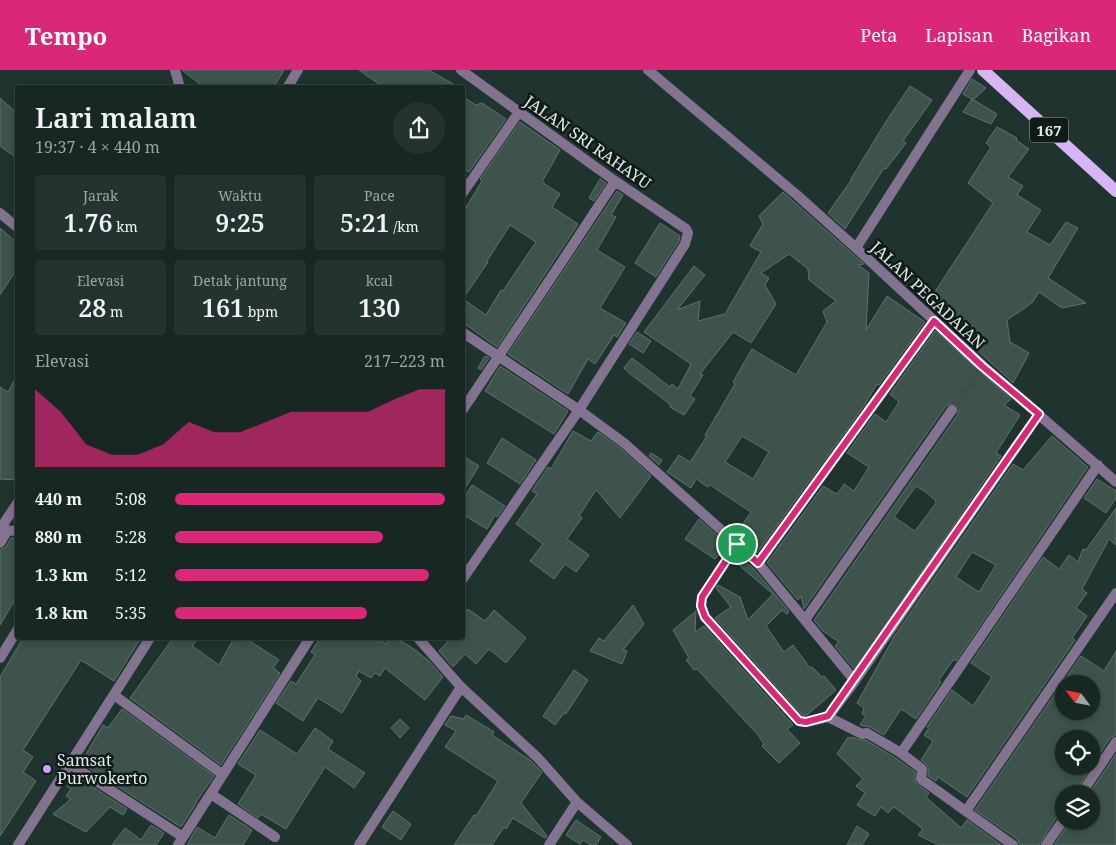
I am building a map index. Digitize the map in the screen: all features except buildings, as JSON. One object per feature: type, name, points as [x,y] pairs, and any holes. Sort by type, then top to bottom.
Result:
[{"type":"main road","name":"167","points":[[983,70],[1116,190]]},
{"type":"street","points":[[175,70],[179,85]]},
{"type":"street","points":[[289,85],[298,70]]},
{"type":"street","name":"JALAN SRI RAHAYU","points":[[461,70],[686,229],[688,237],[685,244],[579,410]]},
{"type":"street","points":[[648,70],[797,195],[856,248]]},
{"type":"street","name":"JALAN PEGADAIAN","points":[[970,70],[856,248],[981,368],[1039,414],[1116,482]]},
{"type":"street","points":[[465,190],[519,112]]},
{"type":"street","points":[[465,407],[615,180]]},
{"type":"street","points":[[0,212],[15,225]]},
{"type":"street","points":[[758,563],[934,321]]},
{"type":"street","points":[[465,334],[579,410],[624,443],[758,563],[854,681]]},
{"type":"street","points":[[465,576],[579,410]]},
{"type":"street","points":[[805,620],[952,410]]},
{"type":"street","points":[[737,544],[702,597],[701,606],[705,617],[799,721],[806,722],[828,716],[1039,414]]},
{"type":"street","points":[[901,754],[1098,465]]},
{"type":"street","points":[[0,543],[15,509]]},
{"type":"street","points":[[966,810],[1116,593]]},
{"type":"street","points":[[0,658],[15,634]]},
{"type":"street","points":[[18,845],[149,640]]},
{"type":"street","points":[[70,764],[180,841],[309,640]]},
{"type":"street","points":[[422,640],[461,687],[538,758],[577,802],[627,845]]},
{"type":"street","points":[[359,845],[461,687]]},
{"type":"street","points":[[114,694],[222,774]]},
{"type":"street","points":[[828,716],[862,734],[867,733],[901,754],[922,769],[921,779],[1013,845]]},
{"type":"street","points":[[1087,785],[1116,742]]},
{"type":"street","points":[[211,794],[275,837]]},
{"type":"street","points":[[549,845],[577,802]]},
{"type":"street","points":[[1046,845],[1056,830]]},
{"type":"tunnel","points":[[952,410],[980,369]]},
{"type":"place","name":"Samsat Purwokerto","points":[[47,769]]},
{"type":"route","points":[[934,321],[982,366],[1039,414],[828,716],[806,722],[799,721],[705,617],[701,606],[702,597],[737,544],[758,563],[934,321]]}]
